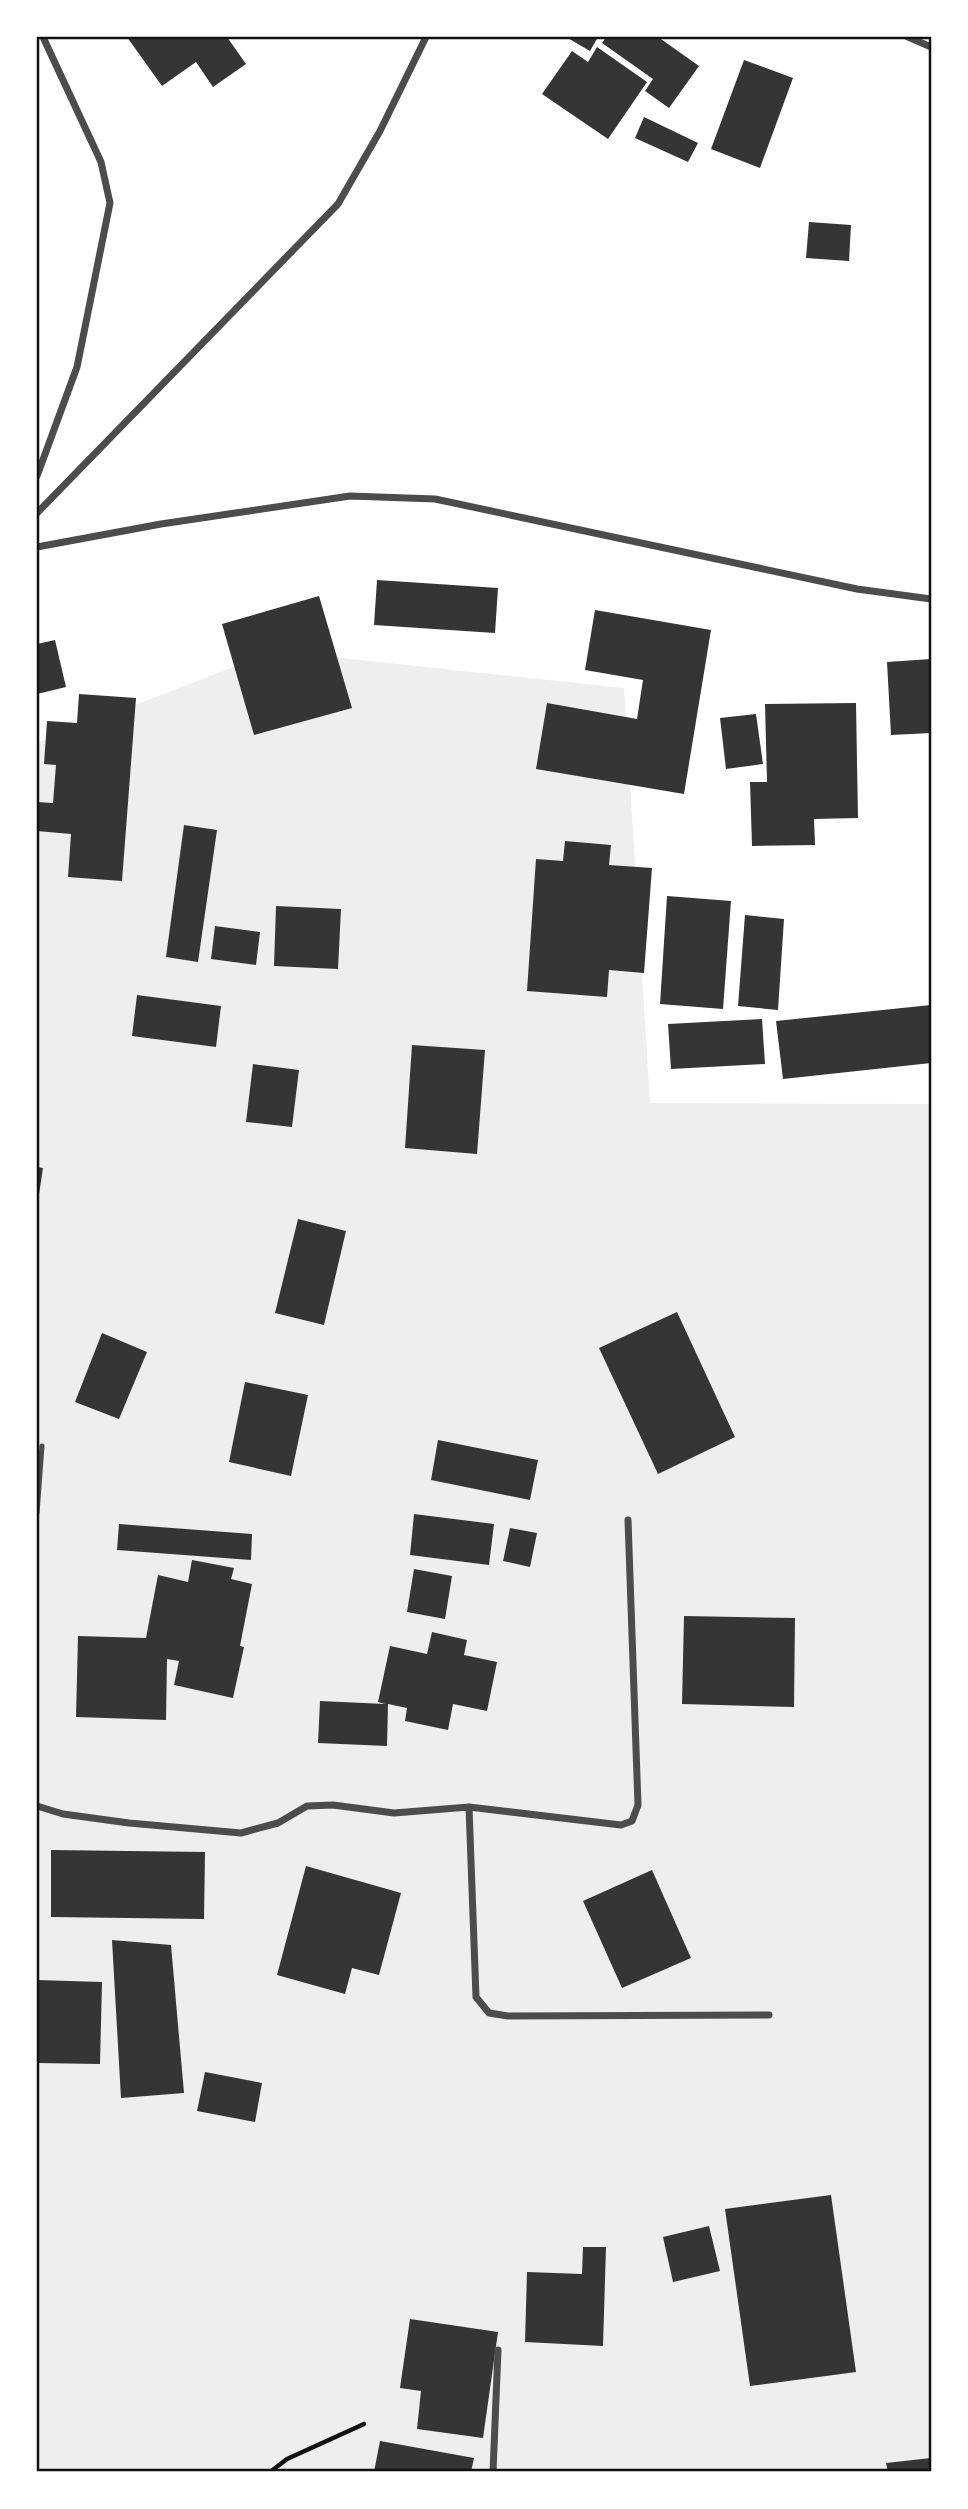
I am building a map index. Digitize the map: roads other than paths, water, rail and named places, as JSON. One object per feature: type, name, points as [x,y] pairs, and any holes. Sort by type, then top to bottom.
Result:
[{"type":"street","points":[[37,476],[77,367],[110,203],[101,162],[43,37]]},
{"type":"street","points":[[37,513],[338,204],[380,131],[426,37]]},
{"type":"street","points":[[908,37],[931,47]]},
{"type":"street","points":[[37,547],[350,496],[435,499],[857,589],[931,598]]},
{"type":"street","points":[[37,1807],[63,1814],[129,1823],[241,1833],[278,1823],[307,1807],[333,1805],[394,1813],[469,1807],[621,1825],[632,1821],[638,1805],[628,1520]]},
{"type":"street","points":[[469,1807],[476,1997],[489,2013],[508,2016],[769,2015]]},
{"type":"street","points":[[493,2472],[498,2350]]},
{"type":"lane","points":[[37,1513],[42,1446]]}]
